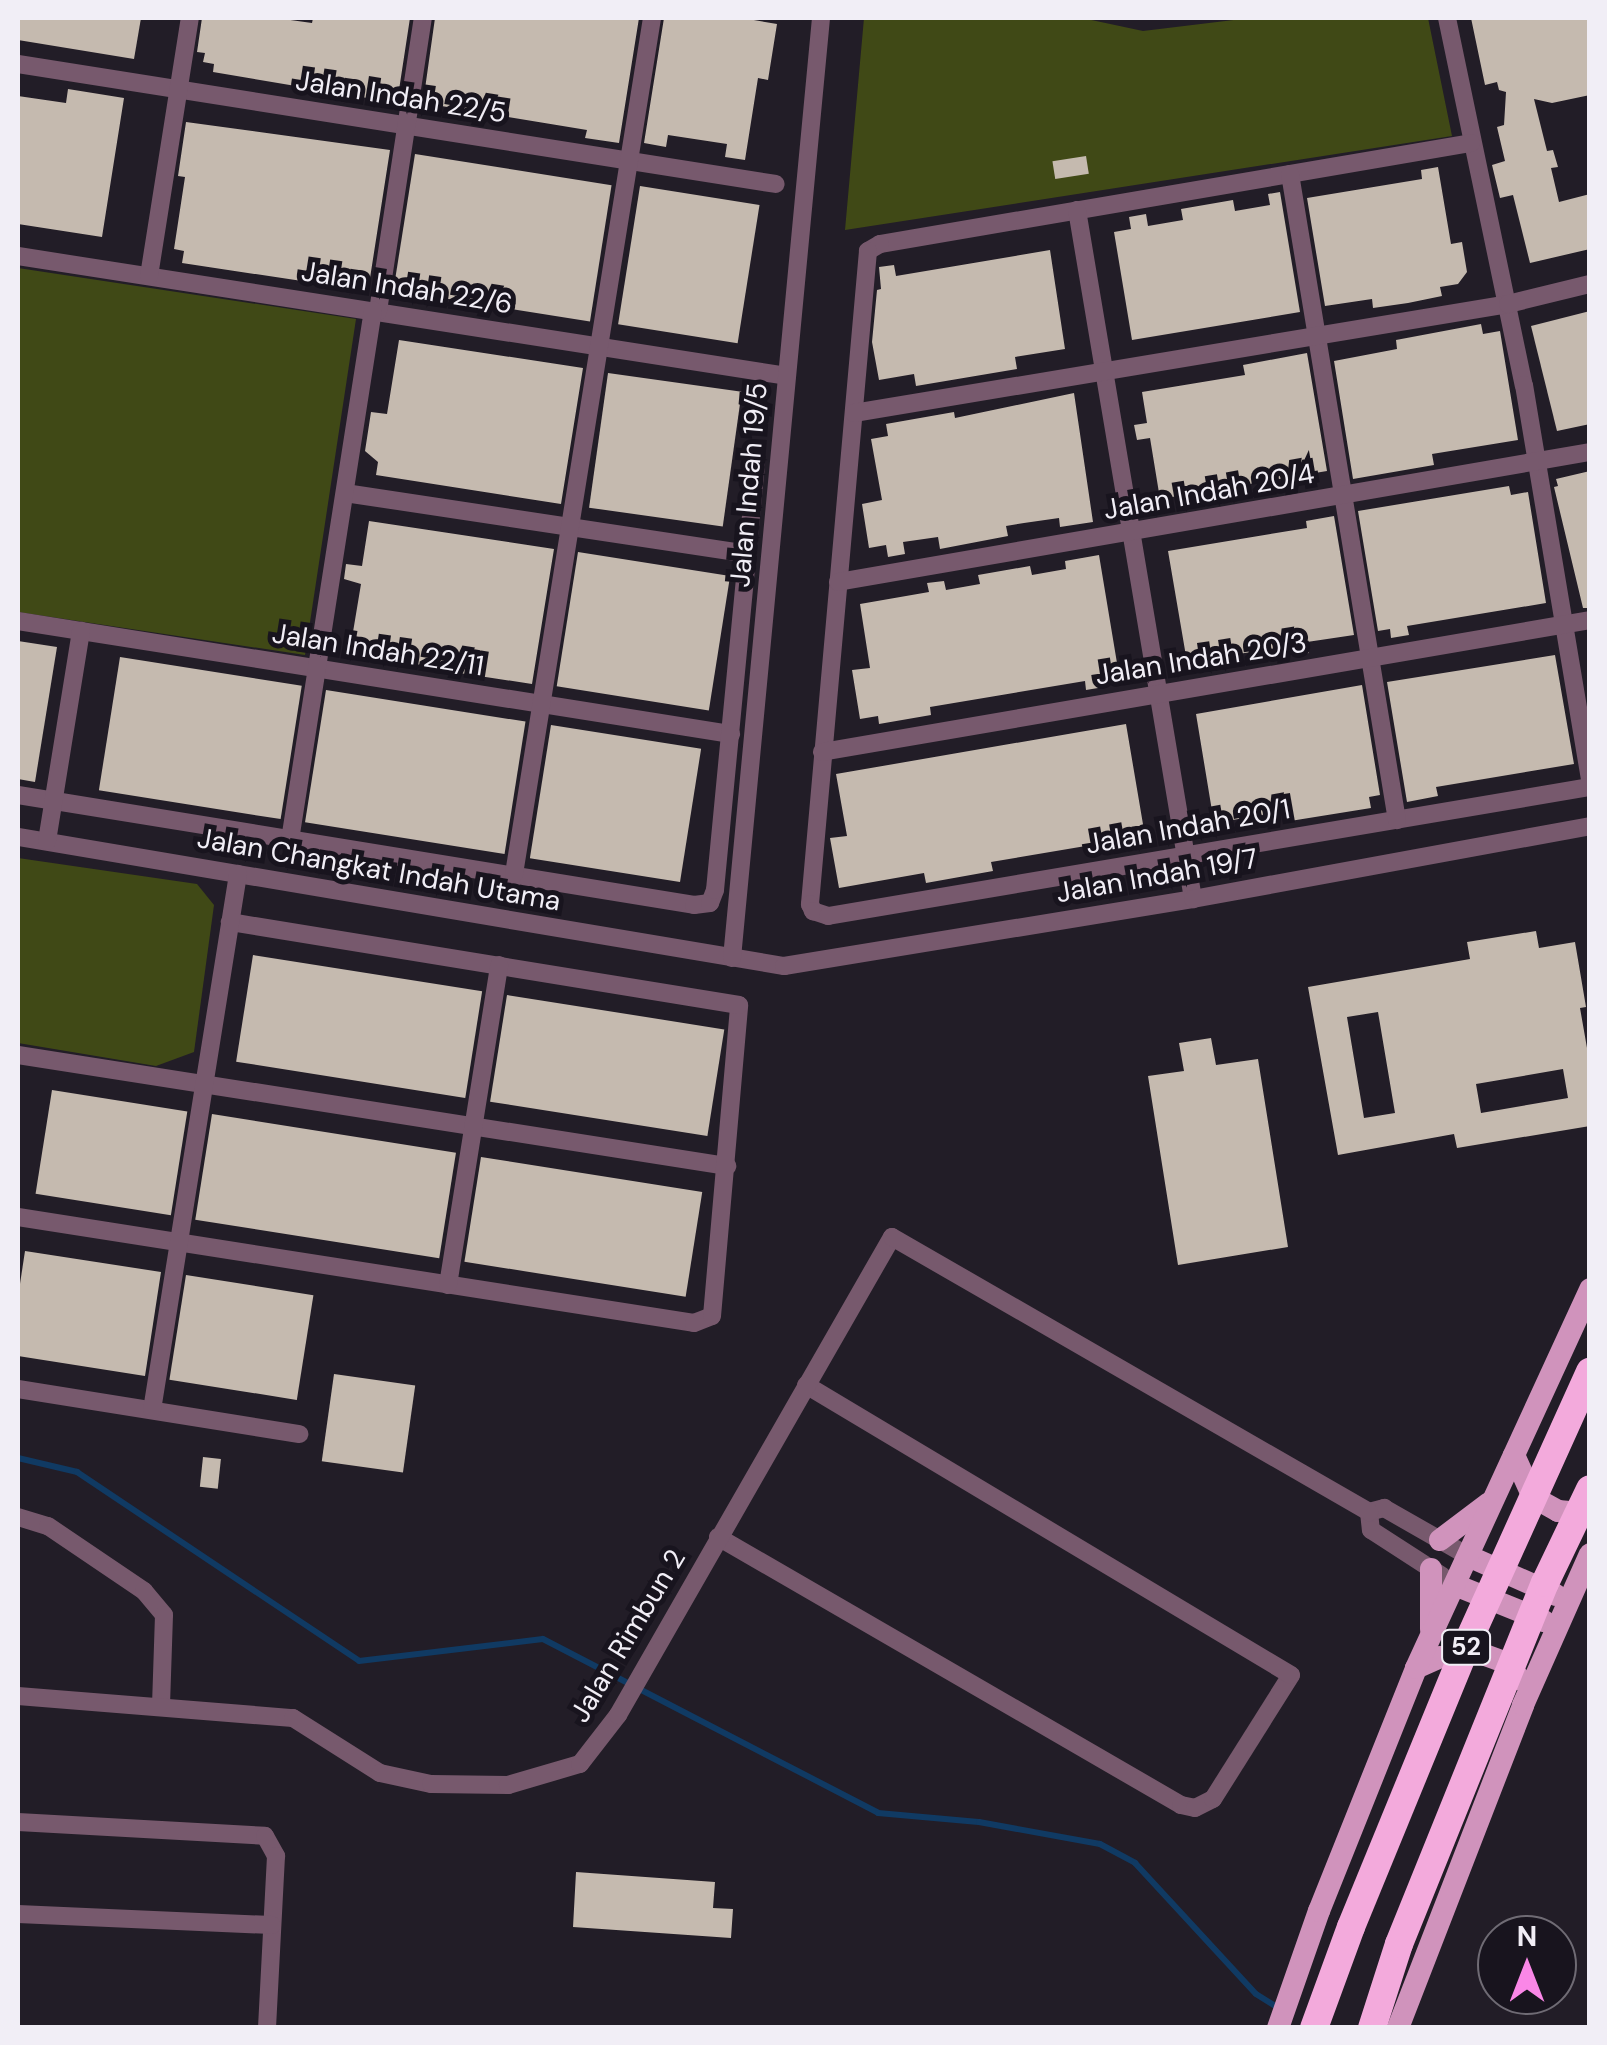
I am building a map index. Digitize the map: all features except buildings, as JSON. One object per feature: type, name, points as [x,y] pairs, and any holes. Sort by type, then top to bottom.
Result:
[{"type":"highway","name":"52","points":[[1314,2028],[1351,1927],[1467,1644],[1590,1371]]},
{"type":"highway","name":"52","points":[[1372,2028],[1399,1944],[1545,1583],[1590,1490]]},
{"type":"main road","points":[[1278,2028],[1319,1911],[1416,1668],[1590,1289]]},
{"type":"main road","points":[[1514,1456],[1533,1497],[1558,1511],[1590,1514]]},
{"type":"main road","points":[[1438,1539],[1495,1498]]},
{"type":"main road","points":[[1398,2028],[1523,1705],[1590,1554]]},
{"type":"main road","points":[[1468,1556],[1568,1600]]},
{"type":"main road","points":[[1427,1566],[1431,1638]]},
{"type":"main road","points":[[1454,1585],[1557,1627]]},
{"type":"main road","points":[[1416,1668],[1456,1653],[1492,1656],[1516,1671],[1523,1705]]},
{"type":"street","points":[[149,276],[190,18]]},
{"type":"street","points":[[290,840],[423,18]]},
{"type":"street","points":[[514,874],[652,18]]},
{"type":"street","name":"Jalan Indah 19/5","points":[[732,958],[821,18]]},
{"type":"street","points":[[1447,18],[1508,304],[1590,778]]},
{"type":"street","name":"Jalan Indah 22/5","points":[[18,64],[776,184]]},
{"type":"street","points":[[822,752],[868,251],[880,244],[1472,143]]},
{"type":"street","points":[[1290,174],[1397,820]]},
{"type":"street","points":[[1077,210],[1193,899]]},
{"type":"street","name":"Jalan Indah 22/6","points":[[18,256],[787,376]]},
{"type":"street","points":[[854,412],[1508,304],[1590,284]]},
{"type":"street","name":"Jalan Indah 20/4","points":[[838,582],[1537,465],[1590,452]]},
{"type":"street","points":[[18,795],[694,905],[710,904],[756,464]]},
{"type":"street","points":[[345,492],[746,554]]},
{"type":"street","name":"Jalan Indah 20/3","points":[[822,752],[1590,620]]},
{"type":"street","name":"Jalan Indah 22/11","points":[[18,621],[730,734]]},
{"type":"street","points":[[47,841],[81,631]]},
{"type":"street","name":"Jalan Indah 20/1","points":[[822,752],[809,895],[813,911],[828,916],[1590,788]]},
{"type":"street","name":"Jalan Indah 19/7","points":[[732,958],[805,964],[1193,899],[1590,826]]},
{"type":"street","name":"Jalan Changkat Indah Utama","points":[[18,837],[732,958]]},
{"type":"street","points":[[152,1410],[238,874]]},
{"type":"street","points":[[18,1217],[694,1323],[708,1320],[716,1310],[739,1006],[230,922]]},
{"type":"street","points":[[448,1284],[499,964]]},
{"type":"street","points":[[18,1055],[727,1166]]},
{"type":"street","name":"Jalan Rimbun 2","points":[[18,1696],[293,1718],[380,1773],[450,1784],[508,1785],[580,1764],[618,1715],[892,1238],[1369,1512]]},
{"type":"street","points":[[718,1537],[1181,1805],[1204,1804],[1220,1790],[1291,1675],[806,1385]]},
{"type":"street","points":[[18,1389],[299,1434]]},
{"type":"street","points":[[1454,1585],[1371,1530],[1369,1512],[1384,1508],[1468,1556]]},
{"type":"street","points":[[18,1517],[48,1526],[128,1580],[164,1615],[161,1707]]},
{"type":"street","points":[[1427,1566],[1438,1539]]},
{"type":"street","points":[[18,1822],[265,1836],[276,1856],[267,2028]]},
{"type":"street","points":[[18,1914],[272,1925]]},
{"type":"green space","points":[[864,18],[1082,18],[1143,31],[1250,18],[1428,18],[1452,136],[845,230]]},
{"type":"green space","points":[[18,268],[356,319],[305,655],[18,612]]},
{"type":"green space","points":[[18,858],[197,884],[214,905],[194,1052],[156,1066],[18,1043]]},
{"type":"waterway","points":[[18,1458],[77,1472],[359,1661],[543,1639],[878,1813],[979,1822],[1100,1844],[1135,1863],[1256,1994],[1280,2009]]}]
